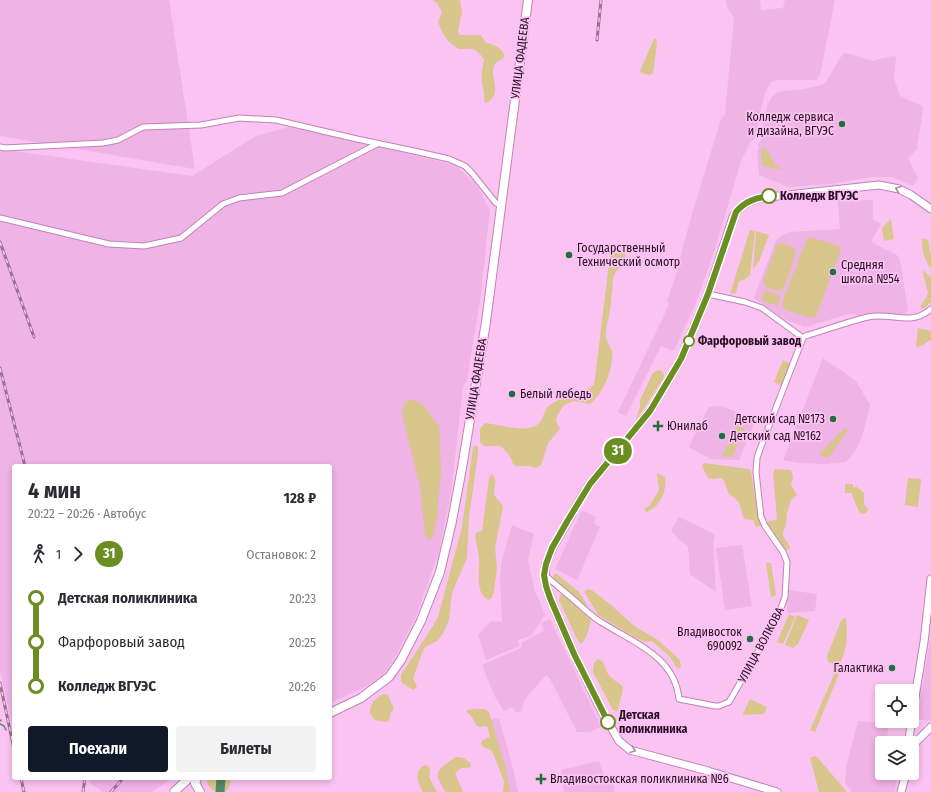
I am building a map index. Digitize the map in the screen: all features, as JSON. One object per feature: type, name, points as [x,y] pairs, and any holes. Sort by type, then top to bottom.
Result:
[{"type":"main road","name":"УЛИЦА ФАДЕЕВА","points":[[332,712],[361,698],[389,677],[401,660],[421,622],[440,572],[462,468],[486,322],[528,0]]},
{"type":"main road","points":[[777,792],[708,771],[630,750],[619,741],[609,725],[574,654],[550,598],[544,575],[546,564],[552,548],[590,484],[650,411],[674,370],[689,341],[708,294],[734,217],[739,208],[754,199],[784,194],[879,185],[901,190],[931,209]]},
{"type":"main road","points":[[917,684],[924,642],[931,579]]},
{"type":"main road","points":[[919,739],[931,727]]},
{"type":"main road","points":[[174,792],[187,780]]},
{"type":"main road","points":[[197,780],[196,783],[200,792]]},
{"type":"main road","points":[[901,792],[905,780]]},
{"type":"main road","points":[[906,780],[907,792]]},
{"type":"street","points":[[0,147],[10,148],[103,143],[118,140],[143,127],[201,125],[239,118],[276,120],[377,144],[414,150],[449,159],[465,166],[496,203],[502,206]]},
{"type":"street","points":[[0,218],[109,244],[144,246],[180,238],[223,204],[229,201],[239,198],[282,193],[377,144]]},
{"type":"street","points":[[708,294],[762,308],[803,338],[870,317],[886,316],[914,318],[925,314],[931,309]]},
{"type":"street","name":"УЛИЦА ВОЛКОВА","points":[[544,575],[600,622],[633,640],[657,659],[673,676],[678,688],[679,699],[715,706],[729,702],[762,645],[773,618],[781,608],[785,597],[787,562],[783,552],[762,521],[756,468],[760,449],[803,338]]},
{"type":"shaded area","points":[[0,0],[169,0],[195,169],[0,136]]},
{"type":"shaded area","points":[[433,0],[460,0],[462,12],[458,31],[459,35],[480,35],[485,42],[496,46],[505,56],[495,64],[493,69],[495,94],[487,103],[484,102],[482,79],[484,59],[475,50],[459,49],[449,41],[438,22],[442,12],[437,3]]},
{"type":"shaded area","points":[[726,0],[760,0],[761,10],[783,8],[785,0],[835,0],[820,75],[817,80],[772,81],[765,92],[755,138],[750,143],[741,161],[715,249],[695,305],[674,351],[661,346],[626,416],[618,412],[668,307],[669,304],[667,301],[678,269],[690,221],[720,122],[725,114],[734,18],[727,7]]},
{"type":"shaded area","points":[[656,38],[657,44],[653,73],[650,75],[641,73],[640,71],[654,39]]},
{"type":"shaded area","name":"Колледж сервиса и дизайна, ВГУЭС","points":[[846,53],[873,61],[896,56],[894,79],[900,96],[922,106],[923,108],[917,149],[908,158],[918,178],[913,186],[892,177],[872,177],[831,184],[788,187],[759,175],[757,150],[759,150],[758,143],[760,143],[767,106],[771,98],[777,92],[822,85],[826,82],[842,55]]},
{"type":"shaded area","points":[[289,127],[457,166],[477,186],[490,210],[481,294],[467,380],[463,387],[451,493],[439,552],[415,619],[394,660],[382,676],[367,686],[332,702],[332,464],[12,464],[12,722],[0,671],[0,149],[192,176],[256,136]]},
{"type":"shaded area","points":[[762,148],[767,149],[775,164],[781,170],[763,166],[761,155]]},
{"type":"shaded area","name":"Средняя школа №54","points":[[873,200],[873,220],[881,224],[871,242],[897,255],[900,260],[908,310],[904,314],[858,316],[855,314],[849,314],[805,327],[782,318],[754,298],[776,240],[790,232],[840,229],[838,201]]},
{"type":"shaded area","points":[[891,219],[894,239],[884,241],[882,228]]},
{"type":"shaded area","points":[[750,230],[755,231],[750,275],[744,280],[739,281],[736,293],[730,294]]},
{"type":"shaded area","points":[[756,231],[769,235],[759,261],[753,269]]},
{"type":"shaded area","points":[[809,237],[836,245],[841,248],[817,314],[814,318],[786,310],[783,308],[782,303],[806,241]]},
{"type":"shaded area","points":[[922,238],[928,240],[931,255],[931,269],[924,255]]},
{"type":"shaded area","points":[[779,243],[783,243],[794,248],[796,253],[784,288],[779,291],[767,288],[763,282],[776,246]]},
{"type":"shaded area","points":[[613,252],[622,252],[625,254],[625,260],[614,275],[613,279],[610,309],[606,327],[607,340],[612,352],[611,365],[607,380],[595,400],[590,404],[573,401],[563,406],[557,416],[556,421],[560,429],[548,443],[541,465],[536,468],[530,466],[517,466],[513,464],[511,458],[503,448],[499,446],[484,446],[480,442],[480,429],[485,423],[515,428],[530,428],[541,421],[547,408],[552,404],[594,385],[610,256]]},
{"type":"shaded area","points":[[922,270],[931,277],[931,302],[923,309],[920,307],[928,293]]},
{"type":"shaded area","points":[[765,290],[781,296],[777,306],[761,300]]},
{"type":"shaded area","points":[[918,328],[931,331],[931,340],[925,343],[923,337],[925,344],[917,347],[916,345]]},
{"type":"shaded area","name":"Детский сад №173","points":[[823,358],[856,381],[870,405],[863,434],[856,450],[846,462],[827,464],[798,463],[783,460]]},
{"type":"shaded area","points":[[783,360],[791,364],[782,386],[774,382]]},
{"type":"shaded area","points":[[658,370],[662,371],[664,375],[663,379],[636,419],[640,407],[640,400],[653,373]]},
{"type":"shaded area","points":[[410,399],[421,403],[439,426],[441,469],[437,516],[433,536],[430,540],[427,539],[425,534],[420,486],[402,414],[404,405]]},
{"type":"shaded area","name":"Детский сад №162","points":[[722,406],[744,415],[753,421],[754,424],[739,460],[711,459],[689,447],[708,408]]},
{"type":"shaded area","points":[[737,424],[745,428],[732,457],[722,457]]},
{"type":"shaded area","points":[[845,428],[848,430],[828,458],[819,454]]},
{"type":"shaded area","points":[[474,446],[478,447],[478,454],[469,517],[467,558],[452,593],[449,620],[438,640],[424,648],[413,678],[417,687],[413,690],[401,682],[401,675],[438,617],[462,527]]},
{"type":"shaded area","points":[[704,463],[749,469],[751,471],[761,526],[756,527],[753,520],[744,519],[739,503],[729,494],[722,478],[708,478],[702,466]]},
{"type":"shaded area","points":[[775,469],[791,470],[793,477],[791,485],[797,495],[791,500],[787,513],[786,525],[783,532],[783,535],[790,547],[788,550],[785,549],[768,524],[768,521],[776,520],[777,518],[773,474]]},
{"type":"shaded area","points":[[657,473],[665,477],[664,493],[659,503],[651,510],[646,512],[644,509],[650,505],[659,490]]},
{"type":"shaded area","points":[[491,474],[495,478],[494,495],[503,506],[495,548],[497,568],[494,591],[492,598],[488,600],[484,596],[479,586],[479,557],[475,535],[477,532],[482,531]]},
{"type":"shaded area","points":[[908,478],[921,479],[918,507],[905,505]]},
{"type":"shaded area","points":[[845,484],[853,484],[853,489],[854,487],[857,487],[864,493],[864,504],[868,509],[867,512],[863,514],[860,513],[852,493],[845,493]]},
{"type":"shaded area","points":[[582,510],[596,517],[594,524],[600,527],[577,580],[555,569]]},
{"type":"shaded area","points":[[679,517],[715,535],[713,542],[716,592],[690,574],[688,546],[679,540],[671,530]]},
{"type":"shaded area","points":[[512,525],[534,534],[528,560],[534,588],[545,615],[531,636],[518,640],[520,646],[486,660],[478,635],[491,621],[502,622],[500,579],[502,560]]},
{"type":"shaded area","points":[[742,545],[752,606],[725,610],[716,548]]},
{"type":"shaded area","points":[[766,563],[771,563],[776,595],[771,597]]},
{"type":"shaded area","points":[[554,574],[557,574],[579,592],[588,606],[586,606],[555,579],[553,577]]},
{"type":"shaded area","points":[[588,589],[593,591],[611,605],[634,626],[658,640],[680,660],[681,668],[677,668],[670,657],[652,641],[645,642],[640,640],[598,615],[585,593],[585,590]]},
{"type":"shaded area","points":[[788,590],[817,594],[815,611],[787,613]]},
{"type":"shaded area","points":[[561,594],[591,620],[587,635],[582,644],[576,637],[559,600]]},
{"type":"shaded area","points":[[789,614],[795,617],[783,644],[777,642]]},
{"type":"shaded area","points":[[797,615],[809,620],[798,644],[793,648],[785,645]]},
{"type":"shaded area","points":[[845,617],[847,635],[845,651],[843,658],[836,665],[828,662],[827,656],[841,621]]},
{"type":"shaded area","points":[[550,619],[601,727],[589,732],[577,732],[550,679],[546,675],[525,699],[521,711],[516,713],[512,707],[504,711],[494,695],[482,665],[521,648],[522,642],[544,631],[541,623]]},
{"type":"shaded area","points":[[931,635],[931,717],[928,721],[919,719],[919,707]]},
{"type":"shaded area","points":[[598,659],[604,663],[610,676],[623,687],[617,712],[613,710],[593,672],[594,663]]},
{"type":"shaded area","points":[[835,672],[839,674],[815,732],[810,730]]},
{"type":"shaded area","points":[[384,694],[388,695],[394,709],[390,714],[389,721],[385,722],[375,720],[370,713],[371,706],[374,701]]},
{"type":"shaded area","points":[[750,699],[767,707],[764,714],[743,715]]},
{"type":"shaded area","points":[[485,709],[489,712],[506,769],[510,792],[503,792],[504,781],[492,751],[482,746],[481,743],[483,740],[490,737],[487,726],[477,726],[467,712],[467,710]]},
{"type":"shaded area","points":[[499,718],[518,792],[509,792],[490,720]]},
{"type":"shaded area","points":[[858,721],[875,722],[875,728],[888,728],[887,736],[875,736],[875,780],[896,780],[895,792],[852,792],[845,783],[846,767]]},
{"type":"shaded area","points":[[814,756],[818,758],[847,792],[819,792],[810,758]]},
{"type":"shaded area","points":[[456,757],[464,758],[470,763],[471,767],[461,768],[455,773],[463,792],[445,792],[438,778],[439,771]]},
{"type":"shaded area","points":[[599,761],[605,779],[613,781],[615,792],[564,792],[561,770]]},
{"type":"shaded area","points":[[425,765],[430,769],[429,777],[437,792],[423,792],[418,774],[419,770]]},
{"type":"shaded area","points":[[89,780],[170,780],[151,792],[103,792],[91,784]]},
{"type":"shaded area","points":[[207,780],[231,780],[229,788],[225,792],[212,790],[208,785]]},
{"type":"waterway","points":[[0,724],[4,726],[6,730]]},
{"type":"waterway","points":[[220,792],[221,780]]},
{"type":"railway","points":[[597,40],[601,0]]},
{"type":"railway","points":[[0,242],[34,337]]},
{"type":"railway","points":[[0,368],[24,464]]},
{"type":"railway","points":[[0,683],[12,740]]},
{"type":"railway","points":[[21,780],[24,792]]},
{"type":"railway","points":[[83,792],[85,780]]},
{"type":"railway","points":[[111,792],[121,780]]},
{"type":"bus line","name":"31","points":[[608,722],[574,654],[550,598],[544,575],[546,564],[552,548],[590,484],[650,411],[681,359],[708,294],[736,212],[742,205],[754,199],[769,196]]},
{"type":"place","name":"Колледж сервиса и дизайна, ВГУЭС","points":[[842,124]]},
{"type":"place","name":"Колледж ВГУЭС","points":[[769,196]]},
{"type":"place","name":"Государственный Технический осмотр","points":[[569,255]]},
{"type":"place","name":"Средняя школа №54","points":[[833,272]]},
{"type":"place","name":"Фарфоровый завод","points":[[689,341]]},
{"type":"place","name":"Белый лебедь","points":[[512,394]]},
{"type":"place","name":"Детский сад №173","points":[[833,419]]},
{"type":"place","name":"Юнилаб","points":[[658,426]]},
{"type":"place","name":"Детский сад №162","points":[[722,436]]},
{"type":"place","name":"Владивосток 690092","points":[[750,639]]},
{"type":"place","name":"Галактика","points":[[892,668]]},
{"type":"place","name":"Детская поликлиника","points":[[608,722]]},
{"type":"place","name":"Владивостокская поликлиника №6","points":[[541,779]]}]
